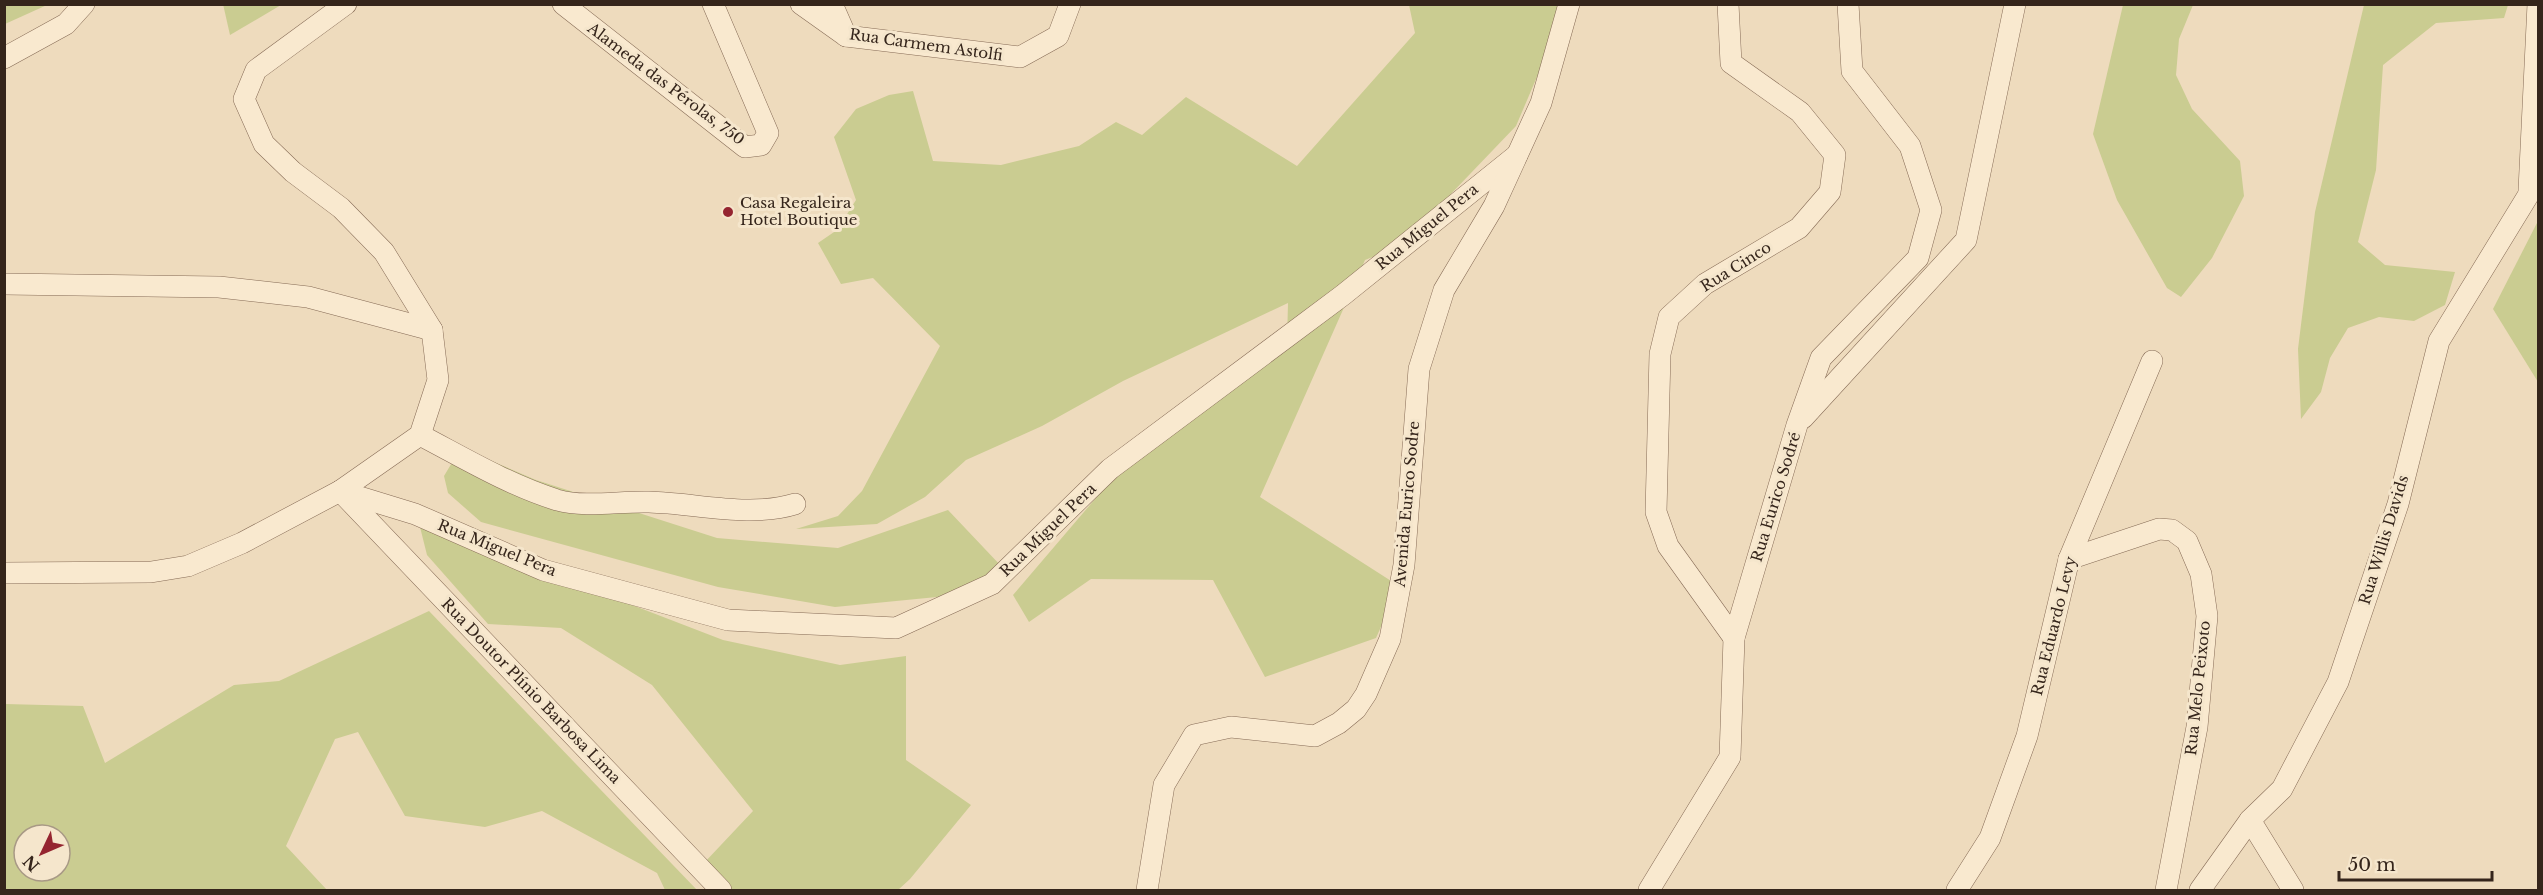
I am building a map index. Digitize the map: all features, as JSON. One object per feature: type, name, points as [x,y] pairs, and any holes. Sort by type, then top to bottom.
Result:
[{"type":"street","points":[[4,58],[66,24],[84,4]]},
{"type":"street","points":[[4,573],[151,572],[188,566],[242,543],[340,491],[420,435],[438,380],[432,330],[384,252],[341,208],[293,172],[264,144],[244,99],[256,70],[346,4]]},
{"type":"street","name":"Alameda das Pérolas, 750","points":[[563,4],[746,147],[761,145],[768,133],[713,4]]},
{"type":"street","name":"Rua Carmem Astolfi","points":[[801,4],[846,36],[1020,57],[1058,36],[1070,4]]},
{"type":"street","points":[[832,4],[846,36]]},
{"type":"street","name":"Rua Miguel Pera","points":[[340,491],[415,514],[543,570],[728,620],[896,628],[992,584],[1110,469],[1343,295],[1517,155],[1541,103],[1569,4]]},
{"type":"street","name":"Rua Cinco","points":[[1728,4],[1731,63],[1800,112],[1835,156],[1830,192],[1799,228],[1705,284],[1669,316],[1660,354],[1656,512],[1668,546],[1734,638]]},
{"type":"street","points":[[1797,425],[1821,358],[1918,258],[1931,210],[1910,146],[1852,71],[1848,4]]},
{"type":"street","name":"Rua Eurico Sodré","points":[[1649,891],[1730,757],[1734,638],[1797,425],[1966,240],[2015,4]]},
{"type":"street","points":[[2529,194],[2538,4]]},
{"type":"street","name":"Avenida Eurico Sodre","points":[[1147,891],[1164,785],[1194,735],[1231,727],[1315,736],[1339,723],[1356,709],[1366,694],[1390,639],[1404,565],[1419,369],[1444,290],[1494,206],[1517,155]]},
{"type":"street","name":"Rua Willis Davids","points":[[2200,891],[2250,820],[2282,789],[2338,682],[2398,504],[2439,340],[2529,194],[2538,174]]},
{"type":"street","points":[[4,284],[219,287],[308,297],[432,330]]},
{"type":"street","name":"Rua Eduardo Levy","points":[[1957,891],[1990,838],[2027,736],[2069,560],[2152,361]]},
{"type":"street","points":[[420,435],[496,475],[558,500],[577,503],[650,502],[768,510],[795,504]]},
{"type":"street","name":"Rua Doutor Plínio Barbosa Lima","points":[[340,491],[722,891]]},
{"type":"street","name":"Rua Melo Peixoto","points":[[2069,560],[2159,529],[2172,530],[2187,541],[2200,574],[2207,616],[2198,727],[2166,891]]},
{"type":"street","points":[[2250,820],[2293,891]]},
{"type":"green space","points":[[5,4],[47,4],[47,5],[5,24]]},
{"type":"green space","points":[[223,4],[281,4],[281,5],[230,35]]},
{"type":"green space","points":[[1409,5],[1559,5],[1557,30],[1516,126],[1401,246],[1365,260],[1260,497],[1399,586],[1376,638],[1265,677],[1213,580],[1091,579],[1029,622],[1013,595],[1107,485],[1287,342],[1288,303],[1123,381],[1042,426],[966,460],[925,497],[877,524],[796,529],[838,516],[862,491],[940,346],[873,278],[841,284],[818,243],[837,230],[856,200],[834,137],[856,109],[889,95],[913,91],[933,161],[1001,165],[1079,146],[1116,122],[1142,135],[1186,97],[1297,166],[1415,33]]},
{"type":"green space","points":[[2123,5],[2193,5],[2179,39],[2176,75],[2192,109],[2240,161],[2244,196],[2212,258],[2181,297],[2167,288],[2117,200],[2093,134]]},
{"type":"green space","points":[[2364,5],[2508,5],[2504,18],[2436,23],[2383,65],[2376,170],[2358,242],[2385,265],[2455,272],[2445,305],[2414,321],[2379,317],[2348,328],[2330,358],[2321,392],[2301,419],[2298,349],[2315,212]]},
{"type":"green space","points":[[2538,221],[2538,382],[2493,309]]},
{"type":"green space","points":[[487,459],[536,480],[717,538],[838,548],[948,510],[1002,567],[947,596],[835,607],[718,587],[481,522],[448,493],[444,476],[453,461]]},
{"type":"green space","points":[[419,523],[723,640],[840,665],[906,656],[906,760],[971,805],[910,879],[898,890],[731,890],[704,863],[753,811],[652,685],[561,628],[488,624],[427,555]]},
{"type":"green space","points":[[429,611],[697,890],[665,890],[657,873],[542,811],[485,827],[405,816],[358,732],[335,739],[286,846],[327,890],[5,890],[5,704],[83,706],[105,763],[234,685],[279,681]]},
{"type":"place","name":"Casa Regaleira Hotel Boutique","points":[[728,212]]}]
